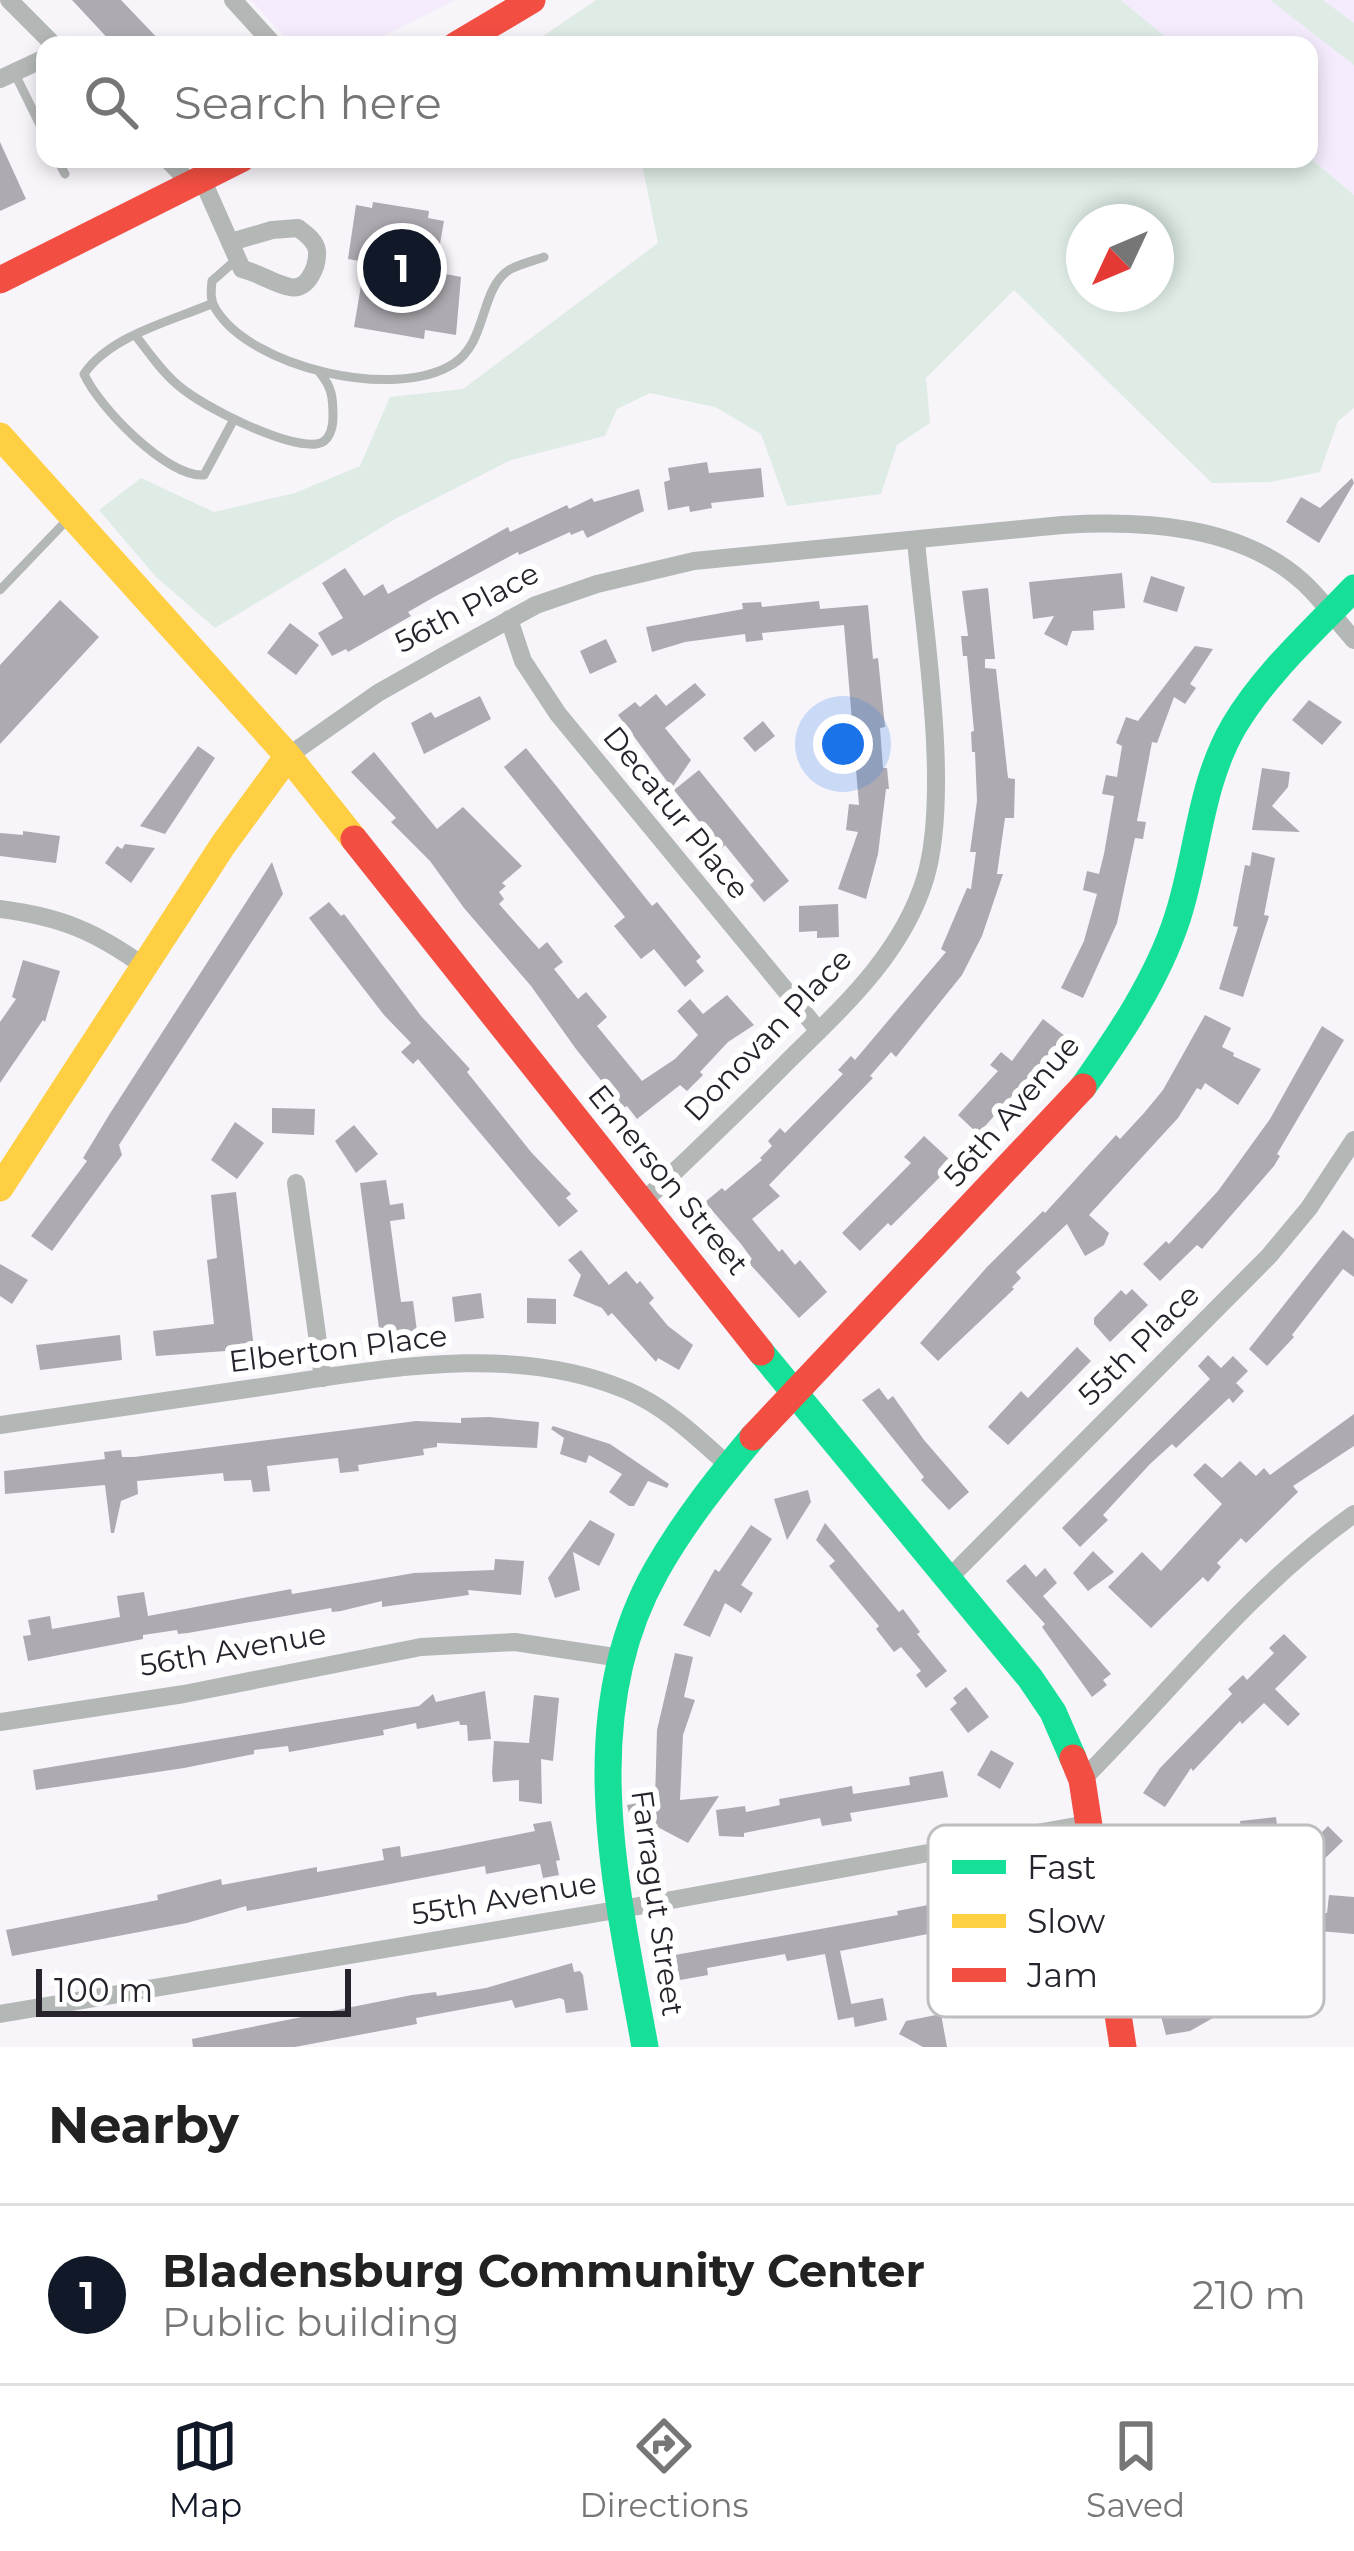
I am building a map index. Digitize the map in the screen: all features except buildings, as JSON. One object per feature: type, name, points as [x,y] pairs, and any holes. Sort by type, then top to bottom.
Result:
[{"type":"street","points":[[9,0],[45,36]]},
{"type":"street","points":[[233,0],[266,36]]},
{"type":"street","points":[[471,36],[532,0]]},
{"type":"street","points":[[7,75],[36,62]]},
{"type":"street","points":[[178,168],[196,182],[233,251]]},
{"type":"street","points":[[0,280],[223,168]]},
{"type":"street","name":"Emerson Street","points":[[0,436],[288,756],[794,1393],[949,1578],[1053,1712],[1082,1780],[1087,1824]]},
{"type":"street","name":"56th Place","points":[[0,1188],[223,844],[288,756],[378,693],[509,619],[583,588],[694,561],[1106,522],[1208,534],[1250,548],[1306,585],[1354,640]]},
{"type":"street","name":"Donovan Place","points":[[644,1201],[819,1031],[893,946],[926,875],[935,810],[916,541]]},
{"type":"street","name":"56th Avenue","points":[[794,1393],[1016,1161],[1081,1089],[1118,1037],[1177,919],[1206,794],[1232,729],[1264,682],[1354,587]]},
{"type":"street","name":"Decatur Place","points":[[509,619],[524,661],[558,714],[819,1031]]},
{"type":"street","points":[[0,909],[84,927],[145,967]]},
{"type":"street","name":"55th Place","points":[[949,1578],[1269,1256],[1309,1208],[1354,1140]]},
{"type":"street","points":[[296,1183],[323,1378]]},
{"type":"street","name":"Elberton Place","points":[[0,1425],[371,1370],[485,1364],[537,1367],[627,1390],[695,1435],[729,1466]]},
{"type":"street","name":"Farragut Street","points":[[645,2047],[611,1858],[606,1762],[621,1658],[653,1574],[729,1466],[794,1393]]},
{"type":"street","points":[[1082,1780],[1254,1599],[1313,1544],[1354,1514]]},
{"type":"street","name":"56th Avenue","points":[[0,1722],[184,1694],[421,1647],[514,1642],[621,1658]]},
{"type":"street","name":"55th Avenue","points":[[1082,1825],[1087,1824]]},
{"type":"street","name":"55th Avenue","points":[[0,2014],[928,1853]]},
{"type":"street","name":"Emerson Street","points":[[1117,2017],[1123,2047]]},
{"type":"lane","points":[[7,75],[36,120]]},
{"type":"lane","points":[[62,168],[65,174]]},
{"type":"lane","points":[[233,251],[212,281],[212,304],[232,330],[278,356],[354,381],[450,367],[475,341],[496,284],[508,271],[544,257]]},
{"type":"lane","points":[[212,304],[136,336],[90,365],[84,374],[141,442],[193,476],[204,475],[234,419]]},
{"type":"lane","points":[[136,336],[177,385],[260,432],[316,444],[333,429],[333,398],[318,371]]},
{"type":"lane","points":[[0,590],[72,514]]},
{"type":"shaded area","points":[[251,0],[455,0],[383,36],[284,36]]},
{"type":"shaded area","points":[[596,0],[1121,0],[1164,36],[543,36]]},
{"type":"shaded area","points":[[1121,0],[1354,0],[1354,195],[1318,165],[1318,36],[1164,36]]},
{"type":"shaded area","points":[[1270,0],[1323,0],[1354,23],[1354,65]]},
{"type":"shaded area","points":[[1318,165],[1354,195],[1354,408],[1338,421],[1320,472],[1270,482],[1212,483],[1014,290],[926,378],[930,423],[897,445],[881,494],[787,506],[761,434],[715,407],[650,393],[617,409],[605,436],[511,460],[397,518],[215,628],[156,577],[99,510],[141,478],[214,512],[295,493],[360,466],[390,397],[463,389],[658,243],[643,168]]},
{"type":"traffic: fast","points":[[1083,1087],[1136,1007],[1169,942],[1213,773],[1234,726],[1275,671],[1354,588]]},
{"type":"traffic: fast","points":[[761,1352],[1030,1678],[1053,1712],[1073,1758]]},
{"type":"traffic: fast","points":[[645,2047],[614,1867],[609,1745],[615,1685],[631,1627],[656,1571],[753,1437]]},
{"type":"traffic: slow","points":[[0,436],[288,756],[354,839]]},
{"type":"traffic: slow","points":[[0,1188],[223,845],[288,756]]},
{"type":"traffic: jam","points":[[471,36],[532,0]]},
{"type":"traffic: jam","points":[[0,280],[223,168]]},
{"type":"traffic: jam","points":[[354,839],[761,1352]]},
{"type":"traffic: jam","points":[[753,1437],[1083,1087]]},
{"type":"traffic: jam","points":[[1073,1758],[1082,1780],[1089,1825]]},
{"type":"traffic: jam","points":[[1118,2017],[1123,2047]]},
{"type":"place","name":"Bladensburg Community Center","points":[[402,268]]}]
